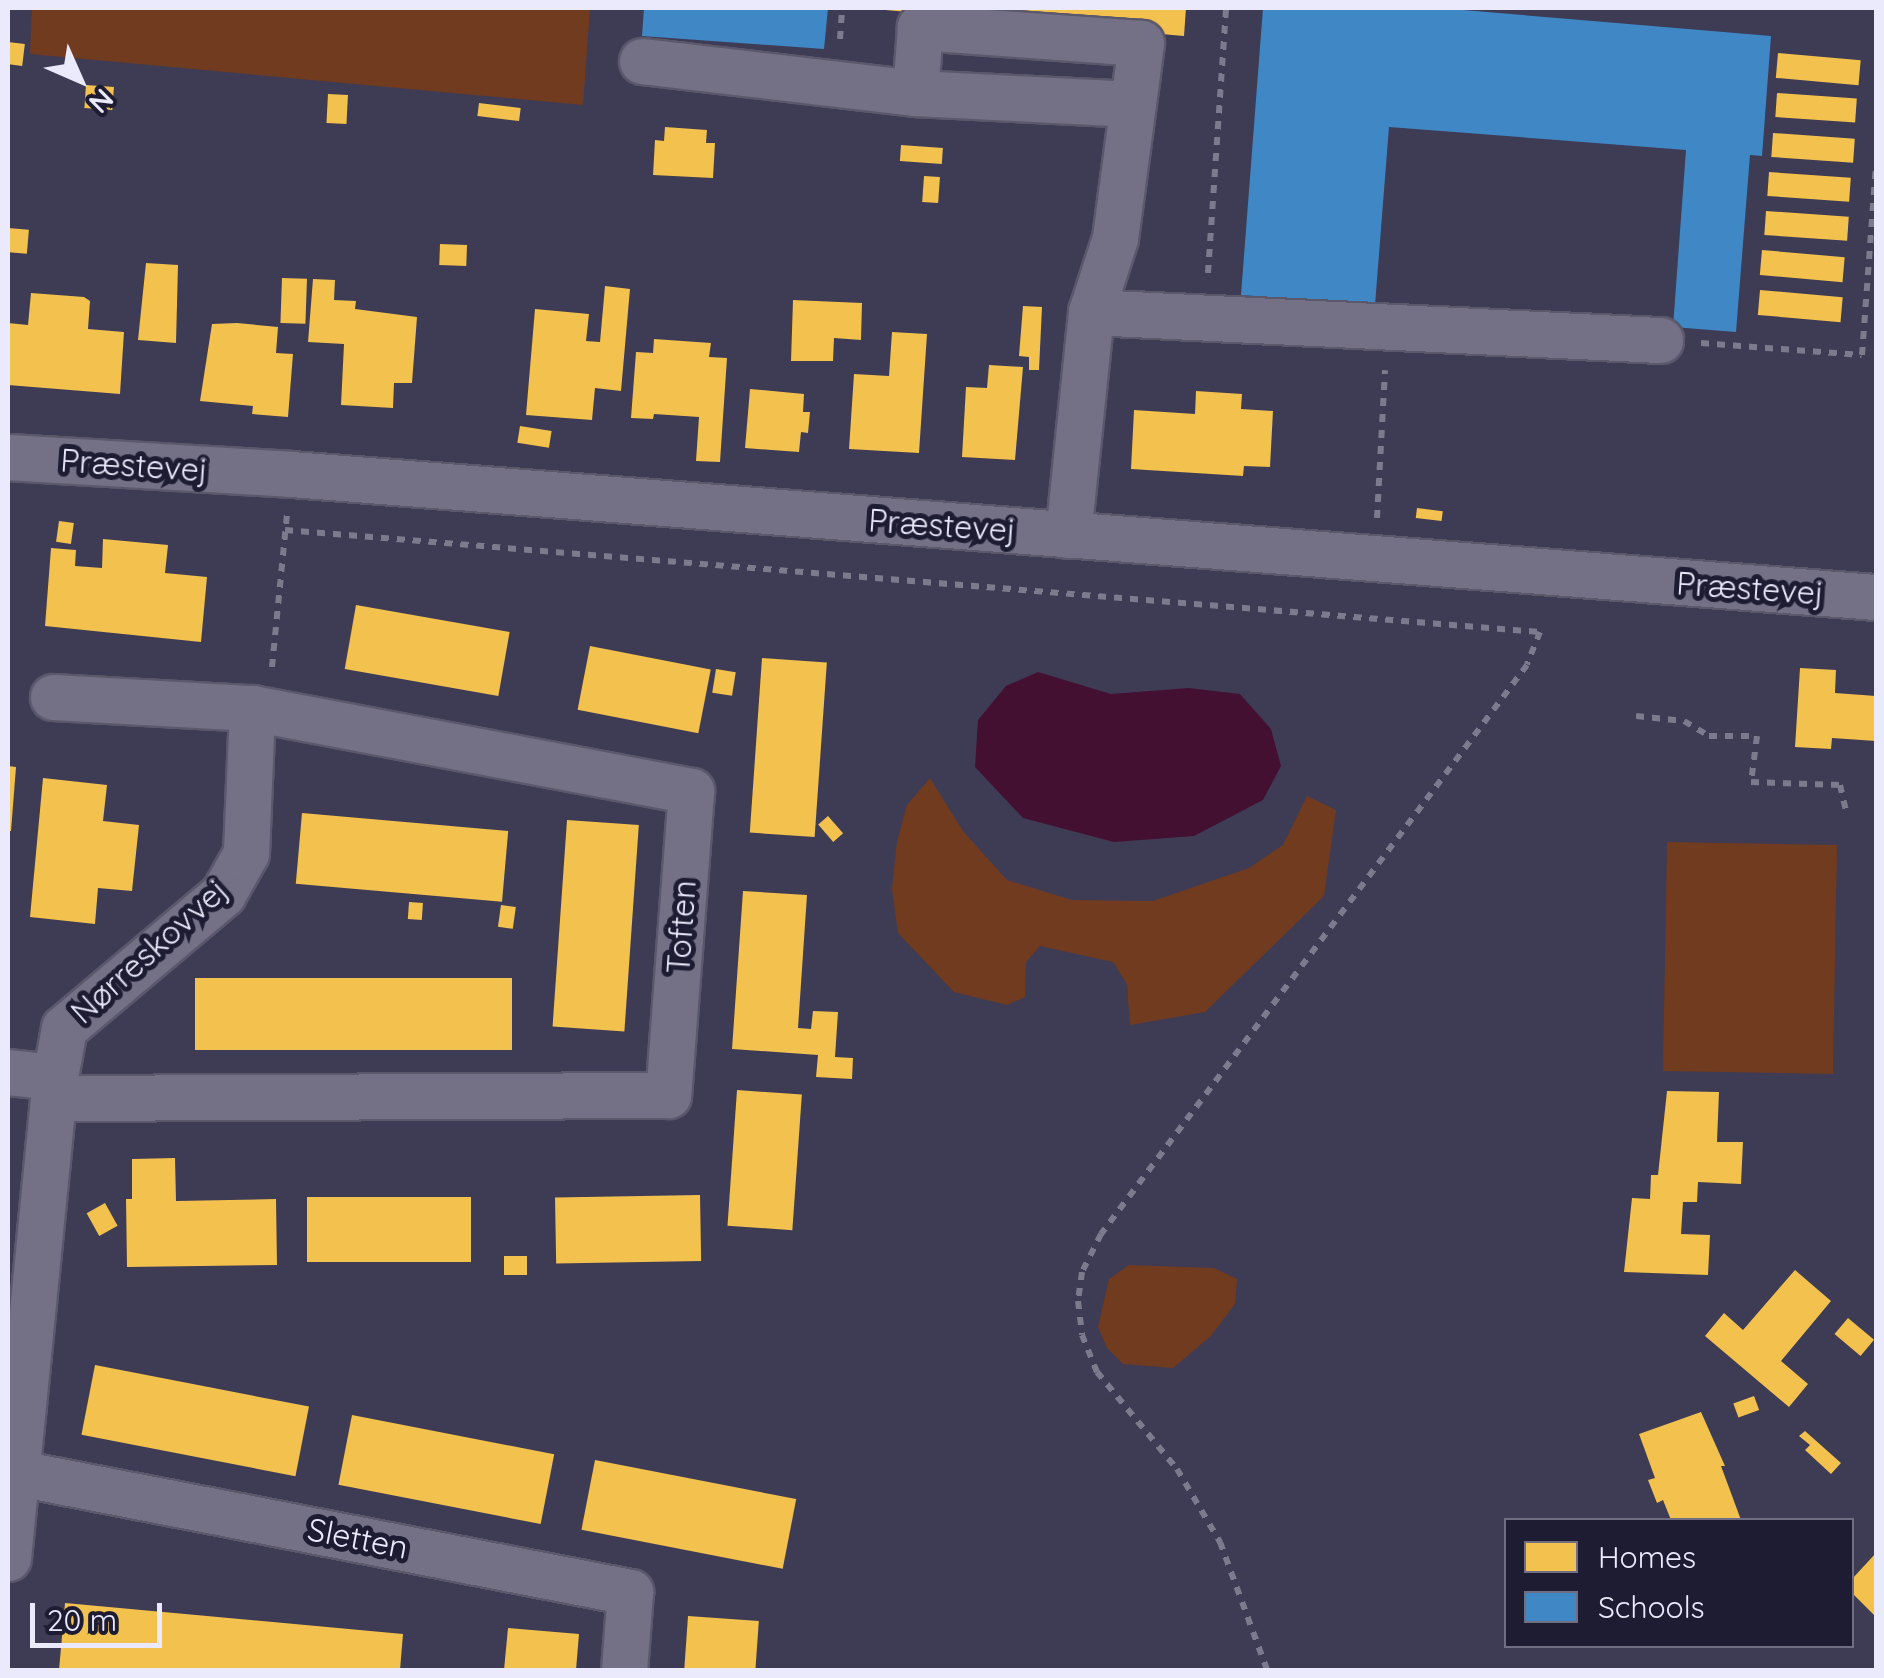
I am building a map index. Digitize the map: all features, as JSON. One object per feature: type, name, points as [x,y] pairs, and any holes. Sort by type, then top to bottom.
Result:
[{"type":"street","points":[[915,93],[920,27],[1141,43],[1116,238],[1092,312],[1068,535]]},
{"type":"street","points":[[642,61],[915,93],[1133,104]]},
{"type":"street","points":[[1092,312],[1388,330],[1660,340]]},
{"type":"street","name":"Præstevej","points":[[8,457],[291,474],[1876,598]]},
{"type":"street","name":"Toften","points":[[54,698],[252,708],[692,792],[668,1095],[54,1088]]},
{"type":"street","name":"Nørreskovvej","points":[[8,1558],[12,1471],[64,1028],[222,894],[246,853],[252,708]]},
{"type":"street","points":[[8,1072],[54,1088]]},
{"type":"street","name":"Sletten","points":[[12,1471],[630,1592],[624,1670]]},
{"type":"path","points":[[1204,319],[1226,8]]},
{"type":"path","points":[[1660,340],[1862,355],[1876,166]]},
{"type":"path","points":[[1371,619],[1388,330]]},
{"type":"path","points":[[252,708],[271,678],[291,474]]},
{"type":"path","points":[[285,530],[1540,632],[1526,665],[1101,1234],[1082,1272],[1078,1301],[1082,1335],[1097,1372],[1177,1469],[1220,1542],[1267,1670]]},
{"type":"path","points":[[1636,716],[1684,721],[1709,736],[1757,736],[1752,782],[1840,785],[1846,812]]},
{"type":"shaded area","points":[[32,8],[590,8],[583,105],[30,54]]},
{"type":"shaded area","points":[[1038,672],[1111,694],[1189,688],[1240,694],[1271,729],[1281,766],[1263,800],[1194,836],[1114,842],[1023,818],[975,767],[978,720],[1006,686]]},
{"type":"shaded area","points":[[930,778],[963,831],[1007,880],[1072,900],[1153,901],[1249,868],[1283,845],[1307,796],[1336,810],[1324,896],[1205,1012],[1130,1025],[1127,984],[1113,962],[1040,946],[1026,962],[1025,997],[1007,1005],[954,992],[898,933],[892,889],[897,841],[907,805]]},
{"type":"shaded area","points":[[1667,842],[1837,845],[1833,1074],[1663,1071]]},
{"type":"shaded area","points":[[1129,1265],[1214,1268],[1237,1279],[1235,1304],[1211,1336],[1173,1368],[1123,1364],[1107,1348],[1098,1327],[1109,1279]]},
{"type":"building: Homes","points":[[862,8],[1186,8],[1184,36]]},
{"type":"building: Homes","points":[[8,42],[25,44],[22,66],[8,64]]},
{"type":"building: Homes","points":[[1778,53],[1861,60],[1859,85],[1776,78]]},
{"type":"building: Homes","points":[[86,85],[114,87],[112,110],[84,108]]},
{"type":"building: Homes","points":[[1777,93],[1857,99],[1855,123],[1775,117]]},
{"type":"building: Homes","points":[[328,94],[348,95],[346,124],[326,123]]},
{"type":"building: Homes","points":[[479,103],[521,108],[519,121],[477,116]]},
{"type":"building: Homes","points":[[665,127],[707,130],[706,143],[715,143],[713,178],[653,175],[655,140],[664,141]]},
{"type":"building: Homes","points":[[1773,133],[1855,139],[1853,163],[1771,157]]},
{"type":"building: Homes","points":[[901,145],[943,148],[942,164],[900,161]]},
{"type":"building: Homes","points":[[1769,172],[1851,178],[1849,202],[1767,196]]},
{"type":"building: Homes","points":[[924,176],[940,177],[938,203],[922,202]]},
{"type":"building: Homes","points":[[1766,211],[1849,217],[1847,241],[1764,235]]},
{"type":"building: Homes","points":[[8,228],[29,230],[27,254],[8,252]]},
{"type":"building: Homes","points":[[440,244],[467,245],[466,266],[439,265]]},
{"type":"building: Homes","points":[[1762,250],[1845,257],[1843,282],[1760,275]]},
{"type":"building: Homes","points":[[146,263],[178,265],[176,343],[138,340]]},
{"type":"building: Homes","points":[[282,278],[307,279],[305,324],[280,323]]},
{"type":"building: Homes","points":[[313,279],[335,280],[334,300],[356,301],[355,309],[417,317],[412,383],[394,383],[393,408],[341,405],[344,344],[308,342]]},
{"type":"building: Homes","points":[[605,286],[630,289],[621,391],[595,388],[592,420],[526,415],[535,309],[589,314],[586,341],[600,342]]},
{"type":"building: Homes","points":[[1760,290],[1843,297],[1841,322],[1758,315]]},
{"type":"building: Homes","points":[[31,293],[84,297],[90,301],[88,329],[124,332],[120,394],[8,385],[8,323],[28,325]]},
{"type":"building: Homes","points":[[793,300],[862,303],[861,340],[834,338],[833,361],[791,361]]},
{"type":"building: Homes","points":[[1023,306],[1042,307],[1039,370],[1029,370],[1029,357],[1019,356]]},
{"type":"building: Homes","points":[[212,324],[278,327],[276,353],[293,354],[288,417],[252,414],[253,406],[200,401]]},
{"type":"building: Homes","points":[[892,332],[927,334],[919,453],[849,449],[854,374],[889,376]]},
{"type":"building: Homes","points":[[654,339],[711,343],[709,357],[727,358],[720,462],[696,461],[699,417],[654,414],[653,419],[631,418],[636,352],[653,353]]},
{"type":"building: Homes","points":[[989,365],[1023,367],[1015,460],[962,457],[966,387],[987,388]]},
{"type":"building: Homes","points":[[750,389],[804,394],[803,412],[810,412],[808,433],[801,432],[799,452],[745,448]]},
{"type":"building: Homes","points":[[1196,391],[1242,394],[1241,409],[1273,411],[1270,467],[1244,466],[1243,476],[1131,469],[1134,410],[1195,414]]},
{"type":"building: Homes","points":[[520,426],[552,431],[549,448],[517,443]]},
{"type":"building: Homes","points":[[1417,508],[1443,511],[1442,521],[1416,518]]},
{"type":"building: Homes","points":[[59,521],[74,523],[71,544],[56,542]]},
{"type":"building: Homes","points":[[103,539],[168,545],[165,573],[207,577],[201,642],[45,626],[51,548],[76,550],[75,566],[102,568]]},
{"type":"building: Homes","points":[[356,605],[510,632],[498,696],[345,669]]},
{"type":"building: Homes","points":[[590,646],[711,669],[698,733],[578,710]]},
{"type":"building: Homes","points":[[762,658],[827,663],[815,837],[750,833]]},
{"type":"building: Homes","points":[[1800,668],[1836,670],[1835,693],[1876,696],[1876,741],[1832,738],[1831,749],[1795,747]]},
{"type":"building: Homes","points":[[716,669],[736,672],[732,696],[712,693]]},
{"type":"building: Homes","points":[[8,766],[16,767],[11,831],[8,831]]},
{"type":"building: Homes","points":[[43,778],[107,785],[103,821],[139,825],[132,891],[98,888],[95,924],[30,917]]},
{"type":"building: Homes","points":[[302,813],[508,831],[502,902],[296,884]]},
{"type":"building: Homes","points":[[828,816],[843,833],[833,842],[818,825]]},
{"type":"building: Homes","points":[[567,820],[639,825],[624,1032],[553,1026]]},
{"type":"building: Homes","points":[[743,891],[807,895],[798,1028],[811,1029],[813,1011],[838,1012],[835,1057],[853,1058],[852,1079],[816,1077],[818,1055],[732,1049]]},
{"type":"building: Homes","points":[[409,902],[423,903],[422,920],[408,919]]},
{"type":"building: Homes","points":[[501,905],[516,907],[513,929],[498,927]]},
{"type":"building: Homes","points":[[195,978],[512,978],[512,1050],[195,1050]]},
{"type":"building: Homes","points":[[737,1090],[802,1095],[792,1230],[728,1226]]},
{"type":"building: Homes","points":[[1667,1091],[1719,1092],[1717,1142],[1743,1142],[1741,1184],[1698,1182],[1697,1202],[1683,1202],[1681,1234],[1710,1235],[1708,1275],[1624,1272],[1632,1198],[1650,1199],[1651,1175],[1658,1175]]},
{"type":"building: Homes","points":[[175,1158],[176,1201],[276,1199],[277,1265],[127,1267],[126,1199],[132,1199],[132,1159]]},
{"type":"building: Homes","points":[[700,1195],[701,1261],[556,1264],[555,1198]]},
{"type":"building: Homes","points":[[307,1197],[471,1197],[471,1262],[307,1262]]},
{"type":"building: Homes","points":[[105,1203],[118,1226],[99,1236],[87,1213]]},
{"type":"building: Homes","points":[[504,1256],[527,1256],[527,1275],[504,1275]]},
{"type":"building: Homes","points":[[1795,1270],[1831,1301],[1781,1361],[1808,1384],[1789,1407],[1705,1336],[1724,1313],[1743,1330]]},
{"type":"building: Homes","points":[[1848,1318],[1874,1340],[1861,1356],[1835,1334]]},
{"type":"building: Homes","points":[[95,1365],[309,1407],[295,1476],[81,1435]]},
{"type":"building: Homes","points":[[1754,1396],[1759,1410],[1738,1418],[1733,1404]]},
{"type":"building: Homes","points":[[1701,1412],[1725,1466],[1721,1466],[1740,1518],[1670,1518],[1663,1500],[1657,1503],[1648,1480],[1655,1478],[1639,1434]]},
{"type":"building: Homes","points":[[352,1415],[554,1454],[541,1524],[338,1485]]},
{"type":"building: Homes","points":[[1805,1431],[1841,1463],[1831,1474],[1805,1450],[1810,1445],[1799,1436]]},
{"type":"building: Homes","points":[[595,1460],[796,1499],[783,1569],[581,1530]]},
{"type":"building: Homes","points":[[1876,1553],[1876,1617],[1854,1595],[1854,1577]]},
{"type":"building: Homes","points":[[65,1603],[403,1634],[400,1670],[59,1670]]},
{"type":"building: Homes","points":[[688,1616],[759,1621],[755,1670],[684,1670]]},
{"type":"building: Homes","points":[[508,1628],[579,1634],[576,1670],[504,1670]]},
{"type":"building: Schools","points":[[644,8],[828,8],[824,49],[642,36]]},
{"type":"building: Schools","points":[[1263,8],[1439,8],[1771,36],[1762,156],[1750,155],[1736,332],[1673,327],[1686,150],[1389,127],[1375,305],[1241,295]]}]
